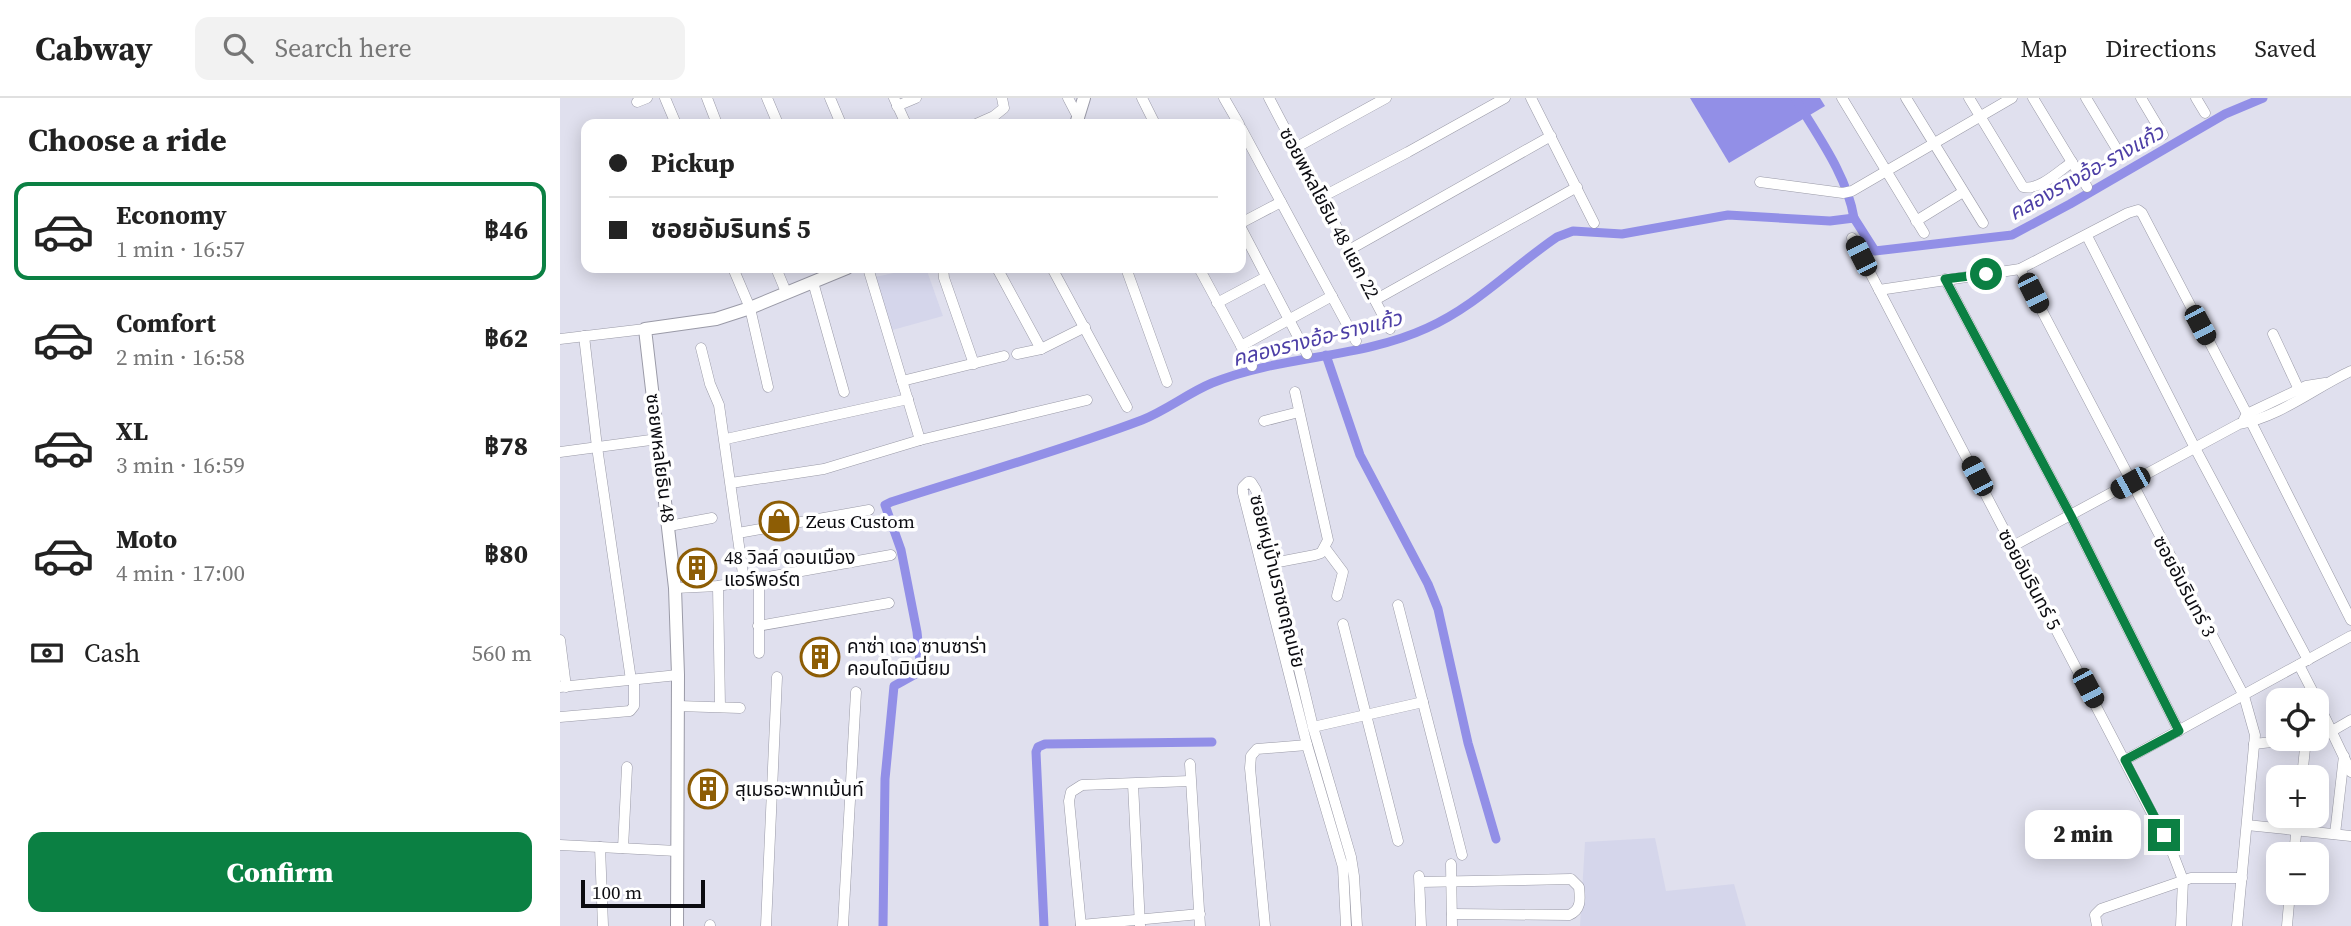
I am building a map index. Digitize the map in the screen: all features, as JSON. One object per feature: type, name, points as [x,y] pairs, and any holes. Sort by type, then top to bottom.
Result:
[{"type":"street","points":[[665,98],[674,119]]},
{"type":"street","points":[[707,98],[715,119]]},
{"type":"street","points":[[767,98],[776,119]]},
{"type":"street","points":[[830,98],[839,119]]},
{"type":"street","points":[[904,119],[896,102],[916,98]]},
{"type":"street","points":[[986,119],[1004,108],[1002,98]]},
{"type":"street","points":[[1068,98],[1076,119]]},
{"type":"street","points":[[1078,119],[1084,98]]},
{"type":"street","points":[[1142,98],[1152,119]]},
{"type":"street","points":[[1224,98],[1236,119]]},
{"type":"street","name":"ซอยพหลโยธิน 48 แยก 22","points":[[1269,98],[1390,328]]},
{"type":"street","points":[[1295,148],[1386,98]]},
{"type":"street","points":[[1322,197],[1505,98]]},
{"type":"street","points":[[1531,98],[1594,223]]},
{"type":"street","points":[[1842,98],[1924,233]]},
{"type":"street","points":[[1906,98],[1983,223]]},
{"type":"street","points":[[1969,98],[2023,187],[2030,189],[2037,186],[2072,162]]},
{"type":"street","points":[[1760,182],[1848,192],[2012,98]]},
{"type":"street","points":[[2033,98],[2087,187]]},
{"type":"street","points":[[2086,98],[2121,156]]},
{"type":"street","points":[[2141,98],[2163,135]]},
{"type":"street","points":[[2196,98],[2205,113]]},
{"type":"street","points":[[1349,250],[1551,136]]},
{"type":"street","points":[[1246,137],[1356,341]]},
{"type":"street","points":[[1375,300],[1577,187]]},
{"type":"street","points":[[1916,221],[1963,192]]},
{"type":"street","points":[[1246,220],[1281,202]]},
{"type":"street","points":[[1879,290],[2020,269],[2138,210],[2250,418],[2351,620]]},
{"type":"street","points":[[2087,236],[2304,662],[2313,688]]},
{"type":"street","points":[[1246,238],[1307,354]]},
{"type":"street","name":"ซอยอัมรินทร์ 5","points":[[1852,238],[2173,854],[2183,880],[2180,926]]},
{"type":"street","name":"ซอยอัมรินทร์ 3","points":[[2020,269],[2244,696],[2254,726],[2255,744],[2237,926]]},
{"type":"street","points":[[735,273],[750,308],[768,387]]},
{"type":"street","points":[[778,273],[786,292]]},
{"type":"street","points":[[560,339],[716,319],[750,308],[833,273]]},
{"type":"street","points":[[870,273],[920,440]]},
{"type":"street","points":[[944,273],[974,363]]},
{"type":"street","points":[[1000,273],[1041,349]]},
{"type":"street","points":[[1055,273],[1127,407]]},
{"type":"street","points":[[1128,273],[1167,382]]},
{"type":"street","points":[[1206,273],[1217,303],[1252,366]]},
{"type":"street","points":[[1217,303],[1266,276]]},
{"type":"street","points":[[1945,279],[2071,516],[2179,731]]},
{"type":"street","points":[[813,282],[844,392]]},
{"type":"street","points":[[1241,346],[1332,296]]},
{"type":"street","points":[[1017,354],[1041,349],[1085,327]]},
{"type":"street","name":"ซอยพหลโยธิน 48","points":[[645,329],[675,589],[678,675],[677,926]]},
{"type":"street","points":[[2273,334],[2301,394]]},
{"type":"street","points":[[560,716],[630,711],[634,706],[633,680],[597,447],[584,336]]},
{"type":"street","points":[[701,348],[710,384],[719,405],[726,439],[744,581]]},
{"type":"street","points":[[902,381],[1004,356]]},
{"type":"street","points":[[2013,546],[2250,418],[2301,394],[2315,383],[2325,383],[2351,371]]},
{"type":"street","points":[[1261,565],[1315,555],[1325,548],[1328,540],[1295,393]]},
{"type":"street","points":[[726,439],[908,399]]},
{"type":"street","points":[[732,483],[824,469],[920,440],[1087,400]]},
{"type":"street","points":[[1264,421],[1299,412]]},
{"type":"street","points":[[560,452],[658,439]]},
{"type":"street","name":"ซอยหมู่บ้านราชตฤณมัย","points":[[1346,926],[1342,867],[1327,799],[1313,727],[1256,490],[1251,482],[1248,482],[1243,487],[1244,493],[1307,744],[1327,799],[1353,866],[1357,926]]},
{"type":"street","points":[[738,533],[869,510]]},
{"type":"street","points":[[669,526],[712,518]]},
{"type":"street","points":[[1325,548],[1343,572],[1337,596]]},
{"type":"street","points":[[675,589],[719,586],[891,555]]},
{"type":"street","points":[[758,653],[759,579]]},
{"type":"street","points":[[719,586],[720,707]]},
{"type":"street","points":[[758,626],[889,603]]},
{"type":"street","points":[[1398,605],[1462,855]]},
{"type":"street","points":[[1343,624],[1398,841]]},
{"type":"street","points":[[2125,760],[2351,636]]},
{"type":"street","points":[[560,640],[563,687],[678,675]]},
{"type":"street","points":[[1281,645],[1293,643]]},
{"type":"street","points":[[766,926],[777,677]]},
{"type":"street","points":[[843,926],[856,692]]},
{"type":"street","points":[[1313,727],[1423,702]]},
{"type":"street","points":[[678,706],[740,708]]},
{"type":"street","points":[[2329,732],[2351,720]]},
{"type":"street","points":[[2329,725],[2351,772]]},
{"type":"street","points":[[2255,744],[2266,743]]},
{"type":"street","points":[[1265,926],[1251,755],[1257,749],[1307,744]]},
{"type":"street","points":[[2335,834],[2344,756]]},
{"type":"street","points":[[1190,764],[1200,926]]},
{"type":"street","points":[[624,848],[626,767]]},
{"type":"street","points":[[1190,781],[1082,785],[1072,792],[1069,801],[1081,925],[1140,923],[1200,914]]},
{"type":"street","points":[[1133,784],[1140,923]]},
{"type":"street","points":[[2247,825],[2351,836]]},
{"type":"street","points":[[2295,842],[2296,830]]},
{"type":"street","points":[[560,845],[677,851]]},
{"type":"street","points":[[600,847],[603,926]]},
{"type":"street","points":[[1451,864],[1452,926]]},
{"type":"street","points":[[2096,922],[2096,913],[2101,909],[2183,880],[2198,877],[2242,878]]},
{"type":"street","points":[[1421,926],[1420,879],[1451,882],[1571,879],[1579,887],[1580,905],[1569,915],[1452,914]]},
{"type":"street","points":[[2287,926],[2289,905]]},
{"type":"shaded area","points":[[1690,98],[1820,98],[1825,106],[1729,163]]},
{"type":"shaded area","points":[[894,273],[928,273],[943,316],[889,331],[875,277]]},
{"type":"shaded area","points":[[1655,838],[1666,891],[1734,884],[1746,926],[1580,926],[1585,842]]},
{"type":"waterway","points":[[1795,98],[1838,171],[1854,218]]},
{"type":"waterway","name":"คลองรางอ้อ-รางแก้ว","points":[[883,926],[885,779],[894,686],[921,671],[917,632],[901,550],[885,505],[1142,420],[1203,387],[1238,374],[1375,346],[1427,328],[1478,298],[1557,237],[1573,231],[1622,234],[1728,215],[1830,221],[1854,218],[1875,251],[2012,235],[2225,114],[2263,98]]},
{"type":"waterway","points":[[1326,355],[1360,455],[1428,584],[1438,609],[1468,743],[1496,839]]},
{"type":"waterway","points":[[1044,926],[1036,752],[1038,747],[1045,744],[1212,742]]},
{"type":"place","name":"Zeus Custom","points":[[779,521]]},
{"type":"place","name":"48 วิลล์ ดอนเมือง แอร์พอร์ต","points":[[697,568]]},
{"type":"place","name":"คาซ่า เดอ ซานซาร่า คอนโดมิเนี่ยม","points":[[820,657]]},
{"type":"place","name":"สุเมธอะพาทเม้นท์","points":[[708,789]]},
{"type":"route","points":[[1986,274],[1945,279],[2071,516],[2179,731],[2125,760],[2164,835]]}]
